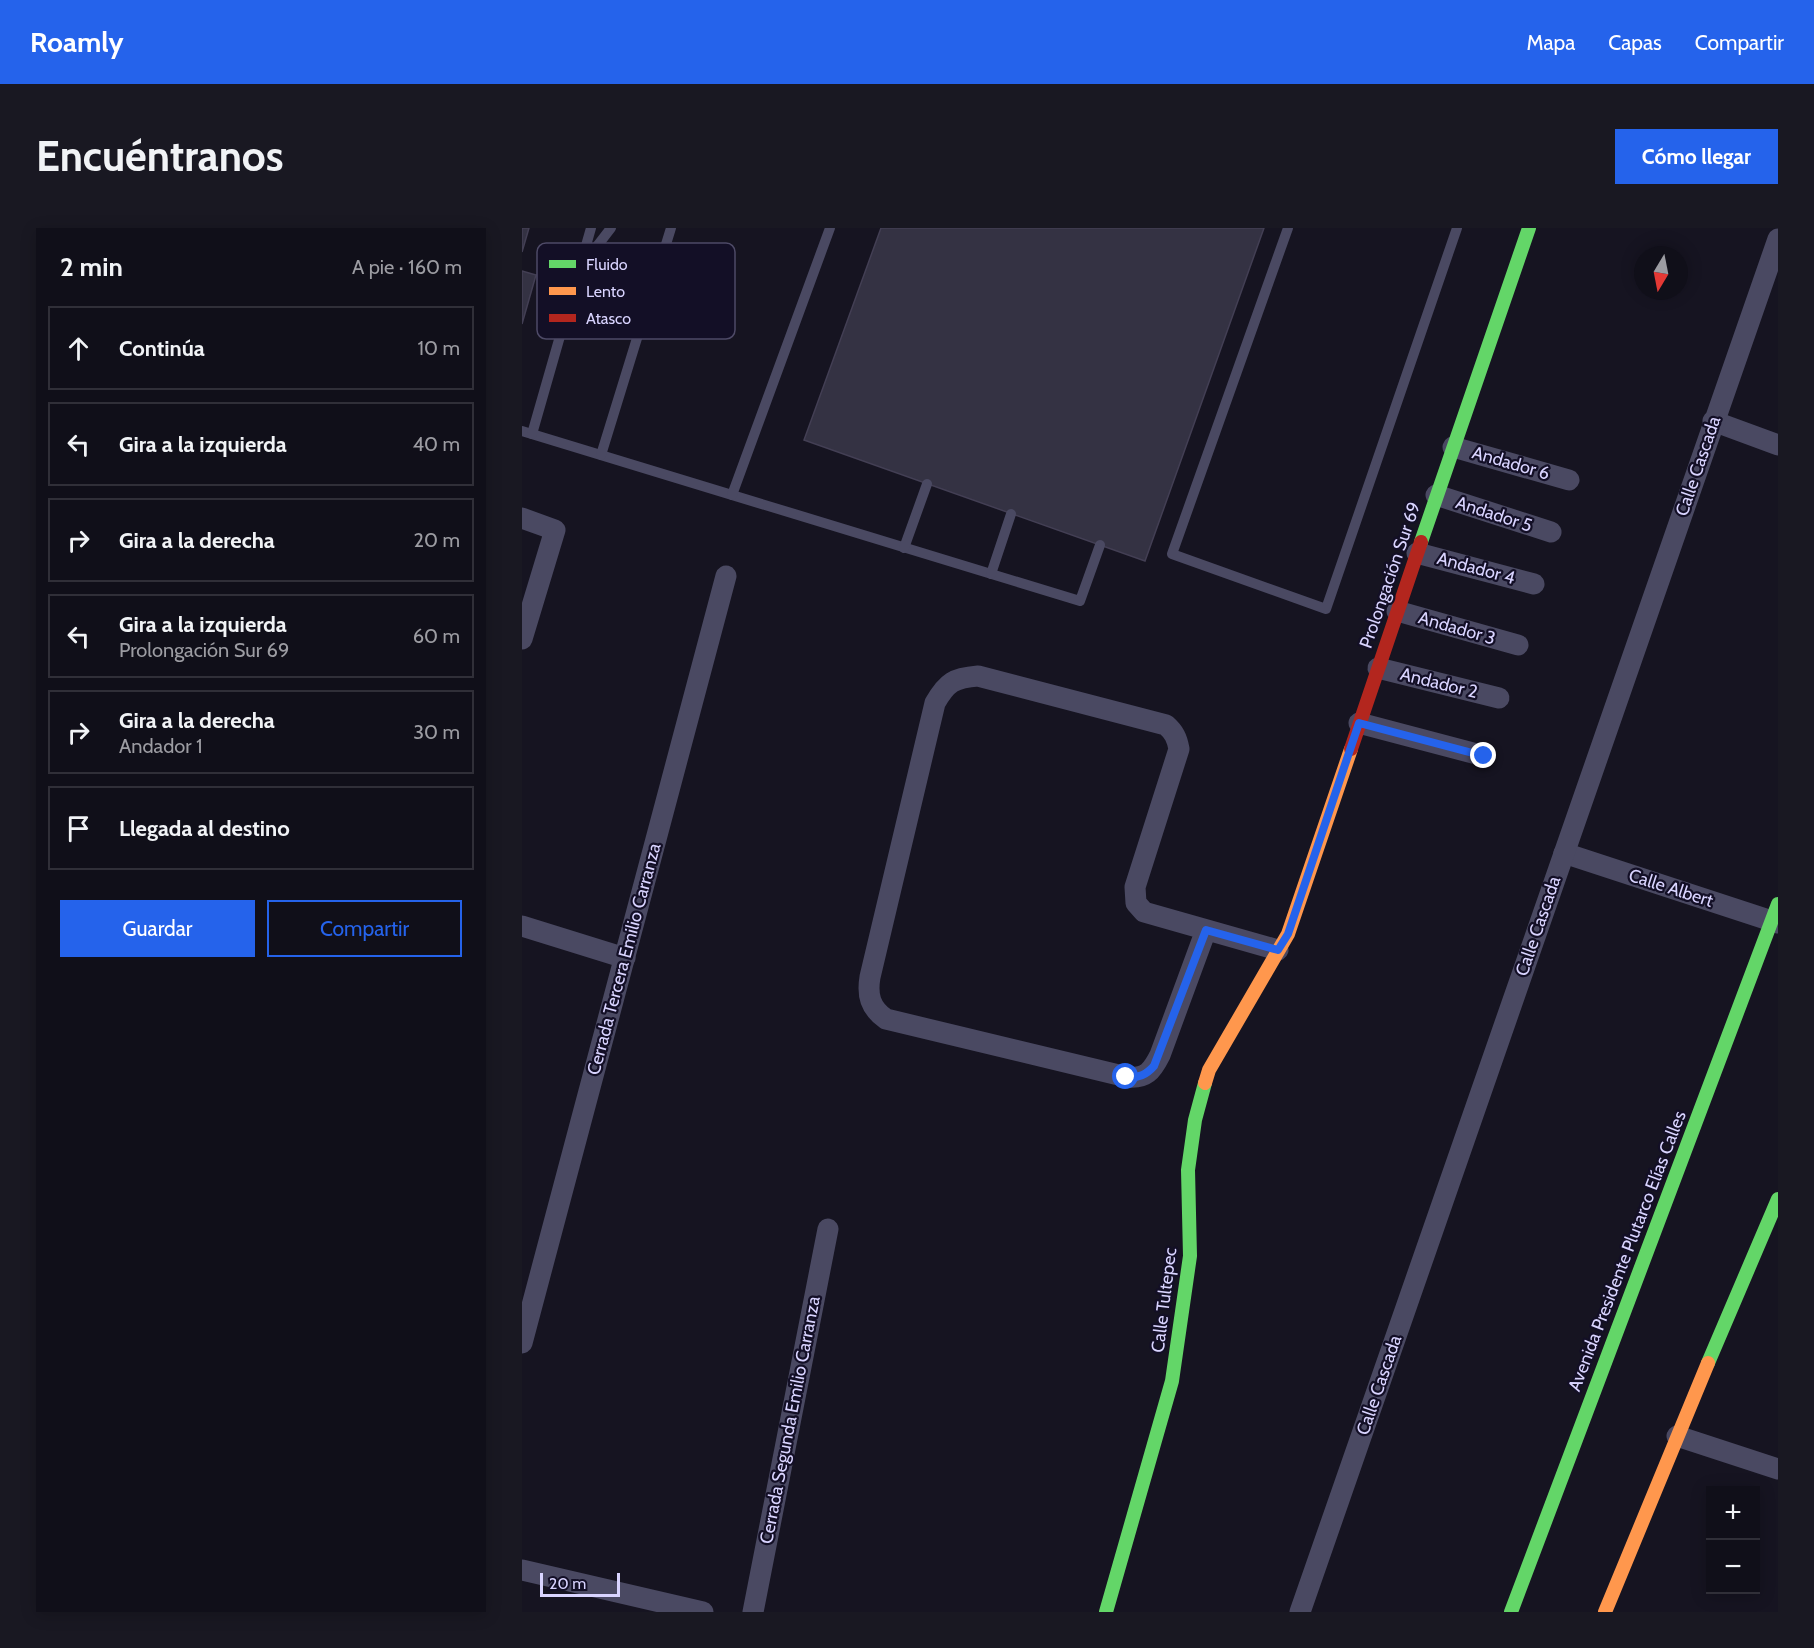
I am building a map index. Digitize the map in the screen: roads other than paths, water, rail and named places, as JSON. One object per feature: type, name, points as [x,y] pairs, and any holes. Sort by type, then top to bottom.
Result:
[{"type":"street","name":"Prolongación Sur 69","points":[[1283,942],[1529,228]]},
{"type":"street","name":"Calle Cascada","points":[[1300,1612],[1778,239]]},
{"type":"street","points":[[1713,422],[1778,445]]},
{"type":"street","name":"Andador 6","points":[[1452,447],[1569,480]]},
{"type":"street","name":"Andador 5","points":[[1436,495],[1551,532]]},
{"type":"street","points":[[522,518],[555,530],[522,639]]},
{"type":"street","name":"Andador 4","points":[[1417,553],[1534,584]]},
{"type":"street","name":"Cerrada Tercera Emilio Carranza","points":[[522,1342],[726,576]]},
{"type":"street","name":"Andador 3","points":[[1397,611],[1518,645]]},
{"type":"street","name":"Andador 2","points":[[1378,668],[1499,698]]},
{"type":"street","points":[[1206,930],[1160,1055],[1154,1066],[1143,1076],[1135,1078],[1115,1074],[886,1019],[878,1013],[868,989],[870,977],[934,703],[944,687],[959,677],[978,676],[1166,725],[1173,732],[1179,749],[1135,887],[1136,903],[1144,912],[1206,930],[1283,942]]},
{"type":"street","points":[[1359,723],[1484,756]]},
{"type":"street","name":"Calle Albert","points":[[1564,853],[1776,916]]},
{"type":"street","name":"Avenida Presidente Plutarco Elías Calles","points":[[1511,1612],[1776,916]]},
{"type":"street","points":[[522,926],[625,958]]},
{"type":"street","name":"Calle Tultepec","points":[[1106,1612],[1172,1381],[1190,1256],[1188,1170],[1195,1120],[1209,1070],[1283,942]]},
{"type":"street","points":[[1605,1612],[1778,1199]]},
{"type":"street","name":"Cerrada Segunda Emilio Carranza","points":[[753,1612],[828,1229]]},
{"type":"street","points":[[1677,1436],[1778,1469]]},
{"type":"street","points":[[522,1570],[703,1612]]},
{"type":"lane","points":[[587,243],[591,228]]},
{"type":"lane","points":[[599,243],[611,228]]},
{"type":"lane","points":[[666,243],[671,228]]},
{"type":"lane","points":[[732,495],[830,228]]},
{"type":"lane","points":[[1288,228],[1173,554],[1326,609],[1457,228]]},
{"type":"lane","points":[[557,339],[527,432],[1080,601],[1100,545]]},
{"type":"lane","points":[[601,455],[637,339]]},
{"type":"lane","points":[[904,548],[927,484]]},
{"type":"lane","points":[[991,574],[1011,514]]}]
